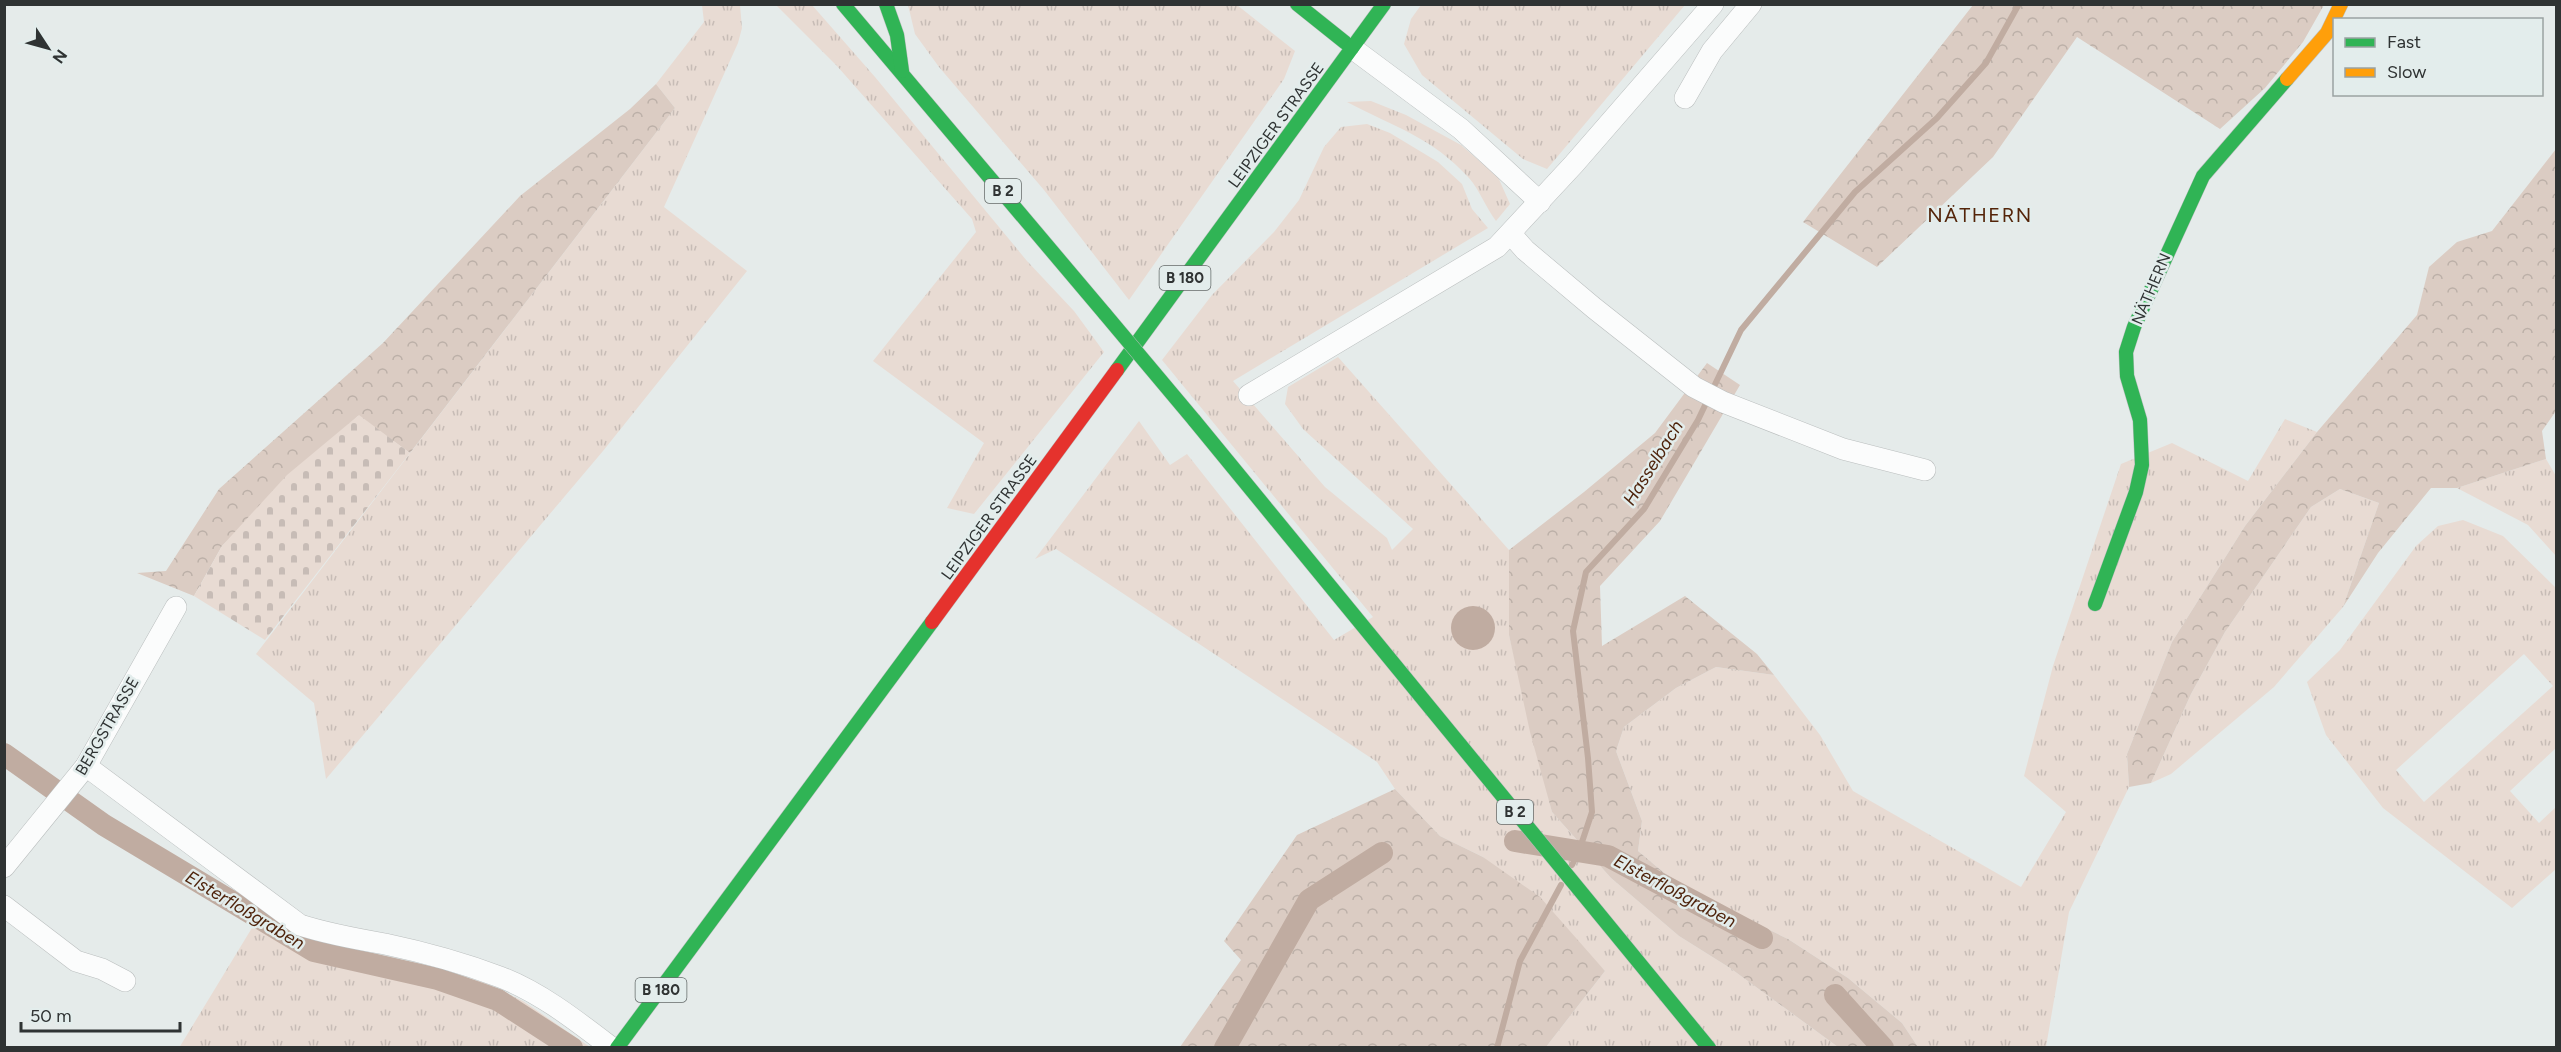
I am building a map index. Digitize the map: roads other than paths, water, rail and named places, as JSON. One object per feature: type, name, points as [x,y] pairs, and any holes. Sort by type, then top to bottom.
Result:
[{"type":"main road","name":"B 2","points":[[843,4],[1194,420],[1709,1047]]},
{"type":"main road","points":[[886,4],[897,35],[902,73]]},
{"type":"main road","points":[[1297,4],[1352,48]]},
{"type":"main road","name":"LEIPZIGER STRASSE","points":[[615,1047],[652,1003],[1384,4]]},
{"type":"main road","name":"NÄTHERN","points":[[2335,18],[2342,4]]},
{"type":"main road","name":"NÄTHERN","points":[[2095,604],[2136,492],[2142,465],[2140,420],[2127,376],[2126,352],[2134,327],[2203,176],[2327,33],[2333,21]]},
{"type":"street","points":[[1249,394],[1485,255],[1511,234],[1713,4]]},
{"type":"street","points":[[1685,98],[1712,51],[1752,4]]},
{"type":"street","points":[[1352,48],[1461,129],[1540,202]]},
{"type":"street","points":[[1511,234],[1526,250],[1594,308],[1694,387],[1723,402],[1843,449],[1925,470]]},
{"type":"street","name":"BERGSTRASSE","points":[[4,867],[86,766],[176,607]]},
{"type":"street","points":[[86,766],[300,925],[332,935],[385,944],[437,957],[501,977],[536,994],[615,1047]]},
{"type":"street","points":[[4,906],[76,961],[102,969],[125,981]]},
{"type":"waterway","name":"Hasselbach","points":[[1572,865],[1592,812],[1573,631],[1586,572],[1644,509],[1698,420],[1741,330],[1855,192],[1937,118],[1986,63],[2019,4]]},
{"type":"waterway","name":"Elsterfloßgraben","points":[[4,754],[104,825],[314,951],[438,979],[498,1000],[572,1048]]},
{"type":"waterway","name":"Elsterfloßgraben","points":[[1515,841],[1608,856],[1762,938]]},
{"type":"waterway","name":"Elsterfloßgraben","points":[[1225,1048],[1309,900],[1382,853]]},
{"type":"waterway","name":"Hasselbach","points":[[1497,1048],[1520,961],[1561,885]]},
{"type":"waterway","name":"Elsterfloßgraben","points":[[1835,995],[1883,1048]]},
{"type":"district","name":"NÄTHERN","points":[[1980,215]]}]
